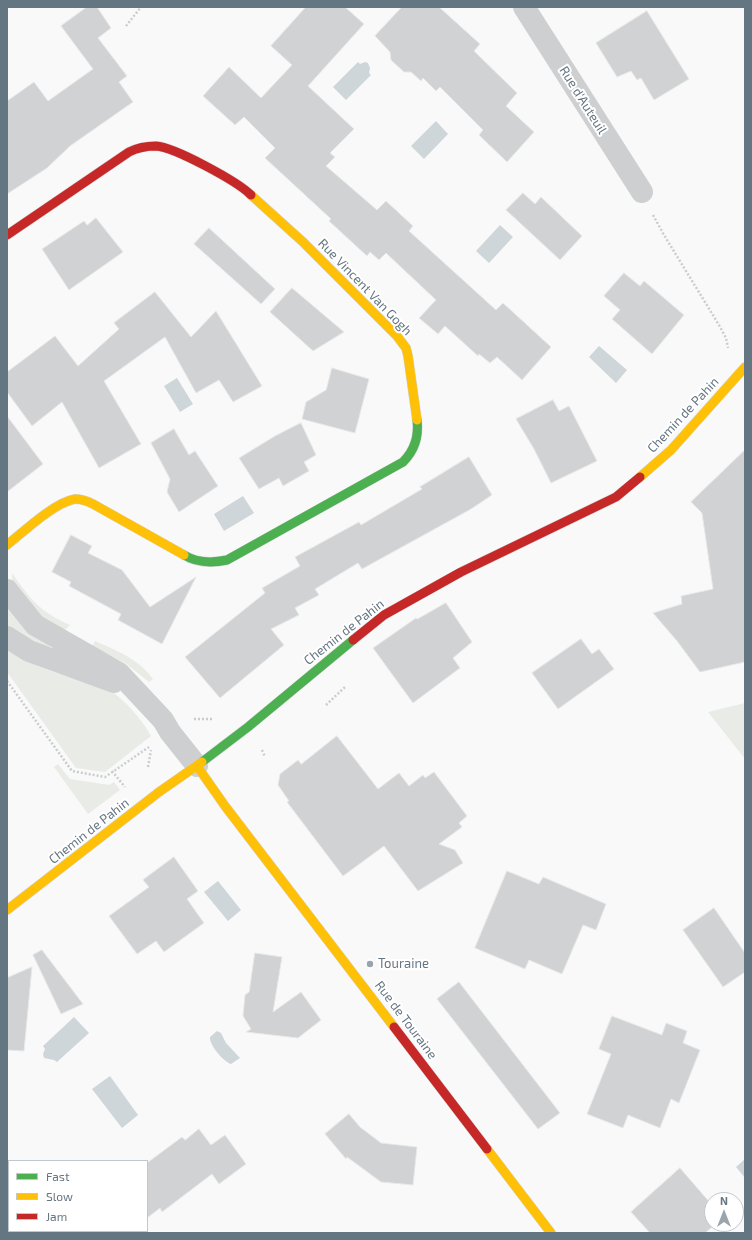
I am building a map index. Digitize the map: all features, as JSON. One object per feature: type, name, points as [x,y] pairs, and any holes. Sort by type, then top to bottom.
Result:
[{"type":"street","name":"Rue d'Auteuil","points":[[524,7],[642,192]]},
{"type":"street","name":"Rue Vincent Van Gogh","points":[[7,235],[129,152],[138,148],[156,146],[176,151],[246,190],[303,242],[397,336],[406,348],[408,356],[418,430],[410,455],[403,462],[227,560],[205,562],[188,558],[86,500],[77,499],[62,503],[7,545]]},
{"type":"street","name":"Chemin de Pahin","points":[[7,910],[159,792],[197,766],[248,727],[384,615],[461,572],[616,497],[671,450],[745,367]]},
{"type":"street","points":[[7,590],[35,625],[118,673],[163,720],[170,732],[197,766]]},
{"type":"street","points":[[7,637],[29,651],[135,690]]},
{"type":"street","name":"Rue de Touraine","points":[[197,766],[230,812],[551,1233]]},
{"type":"path","points":[[126,26],[141,7]]},
{"type":"path","points":[[642,192],[664,235],[719,325],[728,346],[727,354]]},
{"type":"path","points":[[7,681],[72,771],[105,777],[151,745],[147,772],[159,792]]},
{"type":"path","points":[[326,705],[345,688]]},
{"type":"path","points":[[170,732],[188,718],[198,720],[215,719]]},
{"type":"path","points":[[112,771],[128,790]]},
{"type":"shaded area","points":[[358,62],[360,64],[365,62],[368,63],[370,68],[369,73],[371,75],[346,100],[333,87]]},
{"type":"shaded area","points":[[436,121],[448,134],[424,159],[411,146]]},
{"type":"shaded area","points":[[500,225],[513,237],[489,263],[476,251]]},
{"type":"shaded area","points":[[599,346],[627,370],[616,383],[589,357]]},
{"type":"shaded area","points":[[177,378],[193,404],[180,412],[164,386]]},
{"type":"shaded area","points":[[243,496],[254,513],[224,531],[214,514]]},
{"type":"shaded area","points":[[12,573],[36,604],[51,615],[70,625],[64,631],[43,619],[12,582]]},
{"type":"shaded area","points":[[7,606],[49,645],[49,648],[16,633],[7,626]]},
{"type":"shaded area","points":[[95,641],[134,661],[148,672],[153,679],[149,682],[125,663],[92,646]]},
{"type":"shaded area","points":[[7,649],[42,668],[108,689],[132,710],[143,723],[151,736],[105,772],[76,768],[7,672]]},
{"type":"shaded area","points":[[745,703],[745,759],[708,712]]},
{"type":"shaded area","points":[[58,764],[70,779],[109,785],[114,782],[120,790],[88,814],[54,767]]},
{"type":"shaded area","points":[[218,881],[241,910],[228,921],[204,892]]},
{"type":"shaded area","points":[[74,1017],[89,1033],[57,1062],[44,1058],[43,1054],[45,1049],[43,1046]]},
{"type":"shaded area","points":[[217,1031],[221,1033],[226,1043],[240,1058],[231,1064],[221,1057],[214,1049],[210,1040],[210,1037]]},
{"type":"shaded area","points":[[110,1076],[138,1115],[122,1128],[92,1089]]},
{"type":"shaded area","points":[[745,1159],[745,1178],[736,1167]]},
{"type":"building","points":[[87,7],[97,7],[111,28],[98,38],[127,76],[119,82],[133,102],[70,146],[47,168],[7,194],[7,101],[34,82],[48,101],[93,69],[61,26]]},
{"type":"building","points":[[306,7],[345,7],[364,24],[308,86],[354,129],[330,153],[335,157],[326,166],[377,210],[386,201],[413,226],[409,231],[496,310],[503,303],[551,347],[522,380],[497,357],[490,363],[479,354],[478,356],[445,326],[438,334],[419,318],[436,300],[386,253],[379,260],[370,252],[367,256],[329,221],[331,219],[265,158],[275,148],[244,117],[235,125],[203,96],[229,67],[261,98],[292,65],[271,46]]},
{"type":"building","points":[[402,7],[439,7],[480,44],[474,51],[517,93],[506,106],[534,132],[507,162],[479,135],[483,130],[440,87],[436,91],[423,78],[421,81],[411,72],[404,72],[391,60],[390,52],[375,36]]},
{"type":"building","points":[[647,11],[689,79],[654,100],[641,78],[637,80],[631,71],[617,77],[596,43]]},
{"type":"building","points":[[523,193],[535,204],[541,197],[582,236],[560,260],[506,210]]},
{"type":"building","points":[[96,218],[123,252],[69,290],[42,249],[84,221],[87,225]]},
{"type":"building","points":[[209,228],[275,289],[261,304],[194,244]]},
{"type":"building","points":[[624,273],[640,286],[644,281],[684,315],[652,354],[612,319],[620,310],[604,296]]},
{"type":"building","points":[[292,288],[344,332],[313,351],[270,312]]},
{"type":"building","points":[[155,292],[191,337],[216,311],[262,386],[233,402],[219,380],[196,393],[165,337],[104,381],[141,444],[99,468],[62,402],[32,426],[7,392],[7,372],[55,336],[78,366],[119,329],[114,323]]},
{"type":"building","points":[[332,368],[369,379],[355,433],[302,419],[306,402],[326,390]]},
{"type":"building","points":[[553,400],[559,411],[569,406],[597,461],[551,483],[534,449],[516,419]]},
{"type":"building","points":[[7,416],[43,464],[7,492]]},
{"type":"building","points":[[301,423],[316,455],[304,462],[309,471],[283,486],[279,478],[259,489],[239,458],[275,436]]},
{"type":"building","points":[[174,429],[189,455],[195,451],[218,486],[179,512],[167,492],[170,479],[151,443]]},
{"type":"building","points":[[745,450],[745,662],[700,672],[677,641],[653,613],[682,604],[681,596],[713,589],[702,513],[691,502]]},
{"type":"building","points":[[469,457],[492,495],[471,509],[362,569],[358,563],[315,589],[319,595],[295,608],[299,615],[271,629],[284,645],[220,698],[185,657],[265,593],[262,588],[300,566],[295,557],[359,522],[361,525],[422,489],[420,487]]},
{"type":"building","points":[[71,535],[92,546],[88,553],[122,570],[150,607],[196,577],[162,644],[118,620],[121,614],[69,586],[71,582],[52,572]]},
{"type":"building","points":[[446,603],[472,642],[453,658],[460,668],[413,703],[373,648],[416,618],[417,619]]},
{"type":"building","points":[[581,639],[592,654],[599,649],[614,669],[558,709],[532,673]]},
{"type":"building","points":[[337,736],[378,789],[399,773],[409,786],[423,775],[425,778],[434,772],[467,816],[459,823],[462,827],[439,844],[455,850],[463,863],[418,891],[384,846],[343,876],[287,802],[289,801],[278,785],[280,774],[298,760],[301,764]]},
{"type":"building","points":[[174,857],[198,891],[187,899],[204,923],[164,952],[156,941],[137,954],[109,916],[149,887],[143,880]]},
{"type":"building","points":[[507,871],[539,884],[543,877],[606,904],[596,930],[583,925],[562,974],[529,960],[525,969],[475,948]]},
{"type":"building","points":[[714,908],[745,953],[745,972],[723,987],[683,930]]},
{"type":"building","points":[[42,950],[83,1004],[61,1014],[33,955]]},
{"type":"building","points":[[255,953],[282,957],[273,1012],[301,992],[321,1020],[298,1038],[246,1032],[251,1029],[243,1016],[245,995],[249,992]]},
{"type":"building","points":[[32,967],[24,1051],[7,1050],[7,978]]},
{"type":"building","points":[[459,982],[560,1113],[538,1129],[437,999]]},
{"type":"building","points":[[612,1016],[662,1035],[666,1023],[687,1031],[683,1043],[700,1050],[679,1103],[671,1099],[660,1128],[628,1115],[623,1128],[587,1114],[611,1054],[599,1049]]},
{"type":"building","points":[[349,1114],[360,1127],[381,1143],[417,1147],[413,1185],[381,1182],[347,1157],[346,1159],[325,1134]]},
{"type":"building","points":[[199,1129],[211,1145],[225,1135],[246,1164],[219,1184],[212,1174],[162,1212],[160,1208],[148,1217],[148,1162],[182,1137],[185,1140]]},
{"type":"building","points":[[680,1168],[704,1196],[704,1232],[706,1232],[650,1233],[631,1212]]},
{"type":"traffic: fast","points":[[184,555],[194,560],[205,562],[227,560],[403,462],[407,458],[415,443],[417,420]]},
{"type":"traffic: fast","points":[[202,762],[248,727],[353,640]]},
{"type":"traffic: slow","points":[[251,195],[303,242],[397,336],[406,348],[417,420]]},
{"type":"traffic: slow","points":[[640,477],[671,450],[745,367]]},
{"type":"traffic: slow","points":[[7,545],[49,511],[67,501],[77,499],[93,504],[184,555]]},
{"type":"traffic: slow","points":[[7,910],[159,792],[202,762]]},
{"type":"traffic: slow","points":[[197,766],[225,806],[394,1027]]},
{"type":"traffic: slow","points":[[487,1149],[551,1233]]},
{"type":"traffic: jam","points":[[7,235],[129,152],[146,147],[156,146],[165,148],[190,158],[220,174],[251,195]]},
{"type":"traffic: jam","points":[[353,640],[384,615],[461,572],[616,497],[640,477]]},
{"type":"traffic: jam","points":[[394,1027],[487,1149]]},
{"type":"place","name":"Touraine","points":[[370,964]]}]
